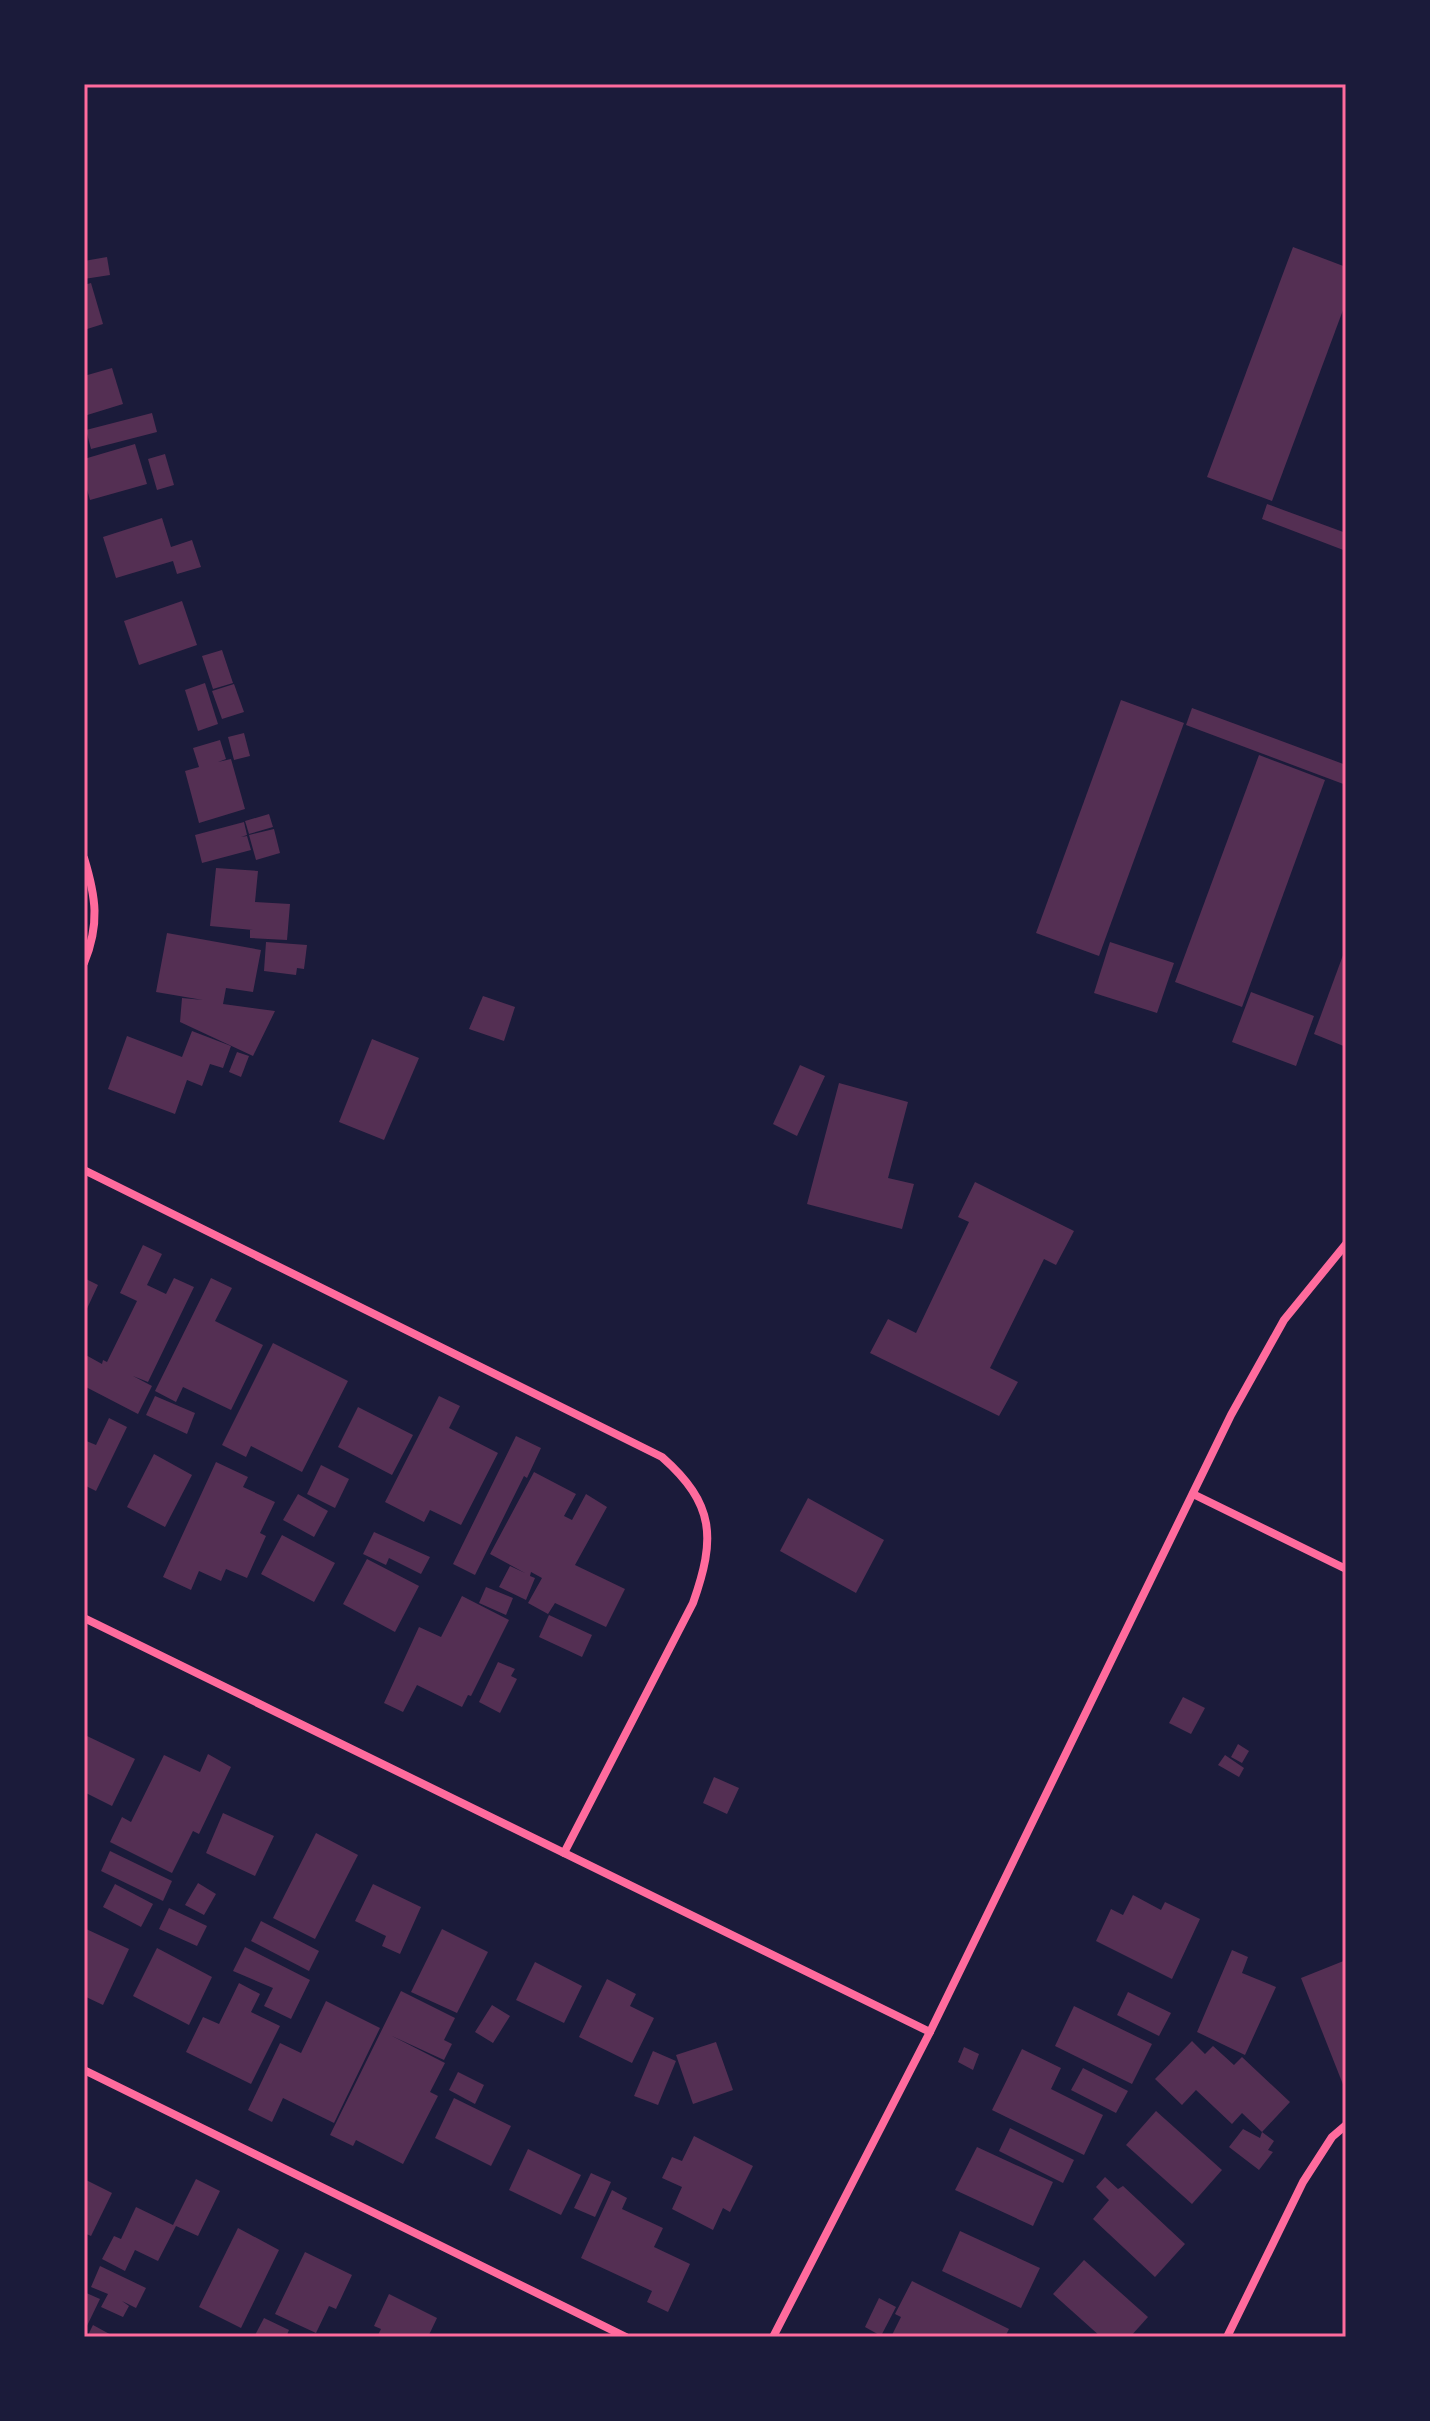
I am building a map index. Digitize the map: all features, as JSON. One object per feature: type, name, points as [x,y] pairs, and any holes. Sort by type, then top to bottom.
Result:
[{"type":"street","points":[[84,858],[95,899],[96,923],[84,963]]},
{"type":"street","points":[[84,1170],[662,1457],[684,1477],[699,1497],[708,1549],[693,1603],[564,1853]]},
{"type":"street","points":[[773,2337],[930,2032],[1231,1415],[1284,1320],[1346,1244]]},
{"type":"street","points":[[1193,1494],[1346,1569]]},
{"type":"street","points":[[84,1618],[930,2032]]},
{"type":"street","points":[[84,2070],[626,2337]]},
{"type":"street","points":[[1227,2337],[1303,2182],[1332,2137],[1346,2125]]},
{"type":"building","points":[[1293,247],[1346,267],[1346,302],[1272,501],[1207,477]]},
{"type":"building","points":[[107,257],[110,275],[84,279],[84,261]]},
{"type":"building","points":[[91,283],[103,324],[84,330],[84,285]]},
{"type":"building","points":[[112,368],[123,404],[84,416],[84,376]]},
{"type":"building","points":[[152,413],[157,432],[91,449],[86,430]]},
{"type":"building","points":[[135,444],[147,484],[90,500],[84,479],[84,459]]},
{"type":"building","points":[[165,454],[174,485],[157,490],[148,459]]},
{"type":"building","points":[[1267,504],[1346,533],[1346,551],[1262,519]]},
{"type":"building","points":[[162,518],[171,547],[192,540],[201,567],[177,574],[173,561],[116,578],[103,537]]},
{"type":"building","points":[[182,601],[197,645],[139,665],[124,621]]},
{"type":"building","points":[[222,650],[233,683],[213,689],[202,656]]},
{"type":"building","points":[[205,683],[218,724],[198,731],[185,690]]},
{"type":"building","points":[[234,684],[244,712],[222,719],[212,691]]},
{"type":"building","points":[[1121,700],[1184,723],[1099,956],[1036,933]]},
{"type":"building","points":[[1192,708],[1346,765],[1346,785],[1186,725]]},
{"type":"building","points":[[244,733],[250,756],[234,760],[228,737]]},
{"type":"building","points":[[220,740],[226,759],[218,762],[231,759],[245,809],[199,823],[185,771],[199,767],[193,748]]},
{"type":"building","points":[[1259,755],[1325,780],[1242,1007],[1175,982]]},
{"type":"building","points":[[269,814],[273,827],[249,834],[245,821]]},
{"type":"building","points":[[244,822],[247,835],[241,837],[247,836],[251,850],[202,863],[195,835]]},
{"type":"building","points":[[274,829],[280,853],[256,860],[249,835]]},
{"type":"building","points":[[216,868],[258,871],[255,902],[290,904],[287,940],[250,938],[250,930],[253,930],[210,926]]},
{"type":"building","points":[[167,933],[261,950],[253,992],[226,988],[223,1004],[275,1011],[253,1056],[180,1022],[182,998],[203,1000],[156,992]]},
{"type":"building","points":[[266,942],[307,945],[304,969],[297,968],[296,975],[264,971]]},
{"type":"building","points":[[1110,942],[1174,963],[1157,1013],[1094,993]]},
{"type":"building","points":[[1346,947],[1346,1047],[1314,1034]]},
{"type":"building","points":[[1251,992],[1314,1016],[1296,1066],[1232,1042]]},
{"type":"building","points":[[483,996],[515,1007],[504,1041],[469,1029]]},
{"type":"building","points":[[192,1031],[231,1046],[223,1068],[210,1064],[202,1086],[187,1080],[175,1114],[108,1089],[127,1036],[182,1057]]},
{"type":"building","points":[[372,1039],[419,1058],[384,1140],[339,1122]]},
{"type":"building","points":[[237,1052],[249,1056],[241,1077],[229,1072]]},
{"type":"building","points":[[800,1065],[825,1076],[797,1136],[773,1124]]},
{"type":"building","points":[[839,1083],[908,1102],[888,1178],[914,1184],[902,1229],[807,1204]]},
{"type":"building","points":[[975,1182],[1074,1231],[1056,1265],[1044,1259],[990,1368],[1018,1382],[999,1416],[870,1353],[888,1319],[916,1333],[969,1222],[958,1217]]},
{"type":"building","points":[[143,1245],[162,1254],[147,1285],[166,1294],[174,1278],[194,1287],[148,1382],[133,1376],[152,1386],[138,1414],[84,1386],[84,1354],[102,1364],[103,1360],[107,1362],[137,1301],[120,1293]]},
{"type":"building","points":[[84,1278],[98,1285],[84,1315]]},
{"type":"building","points":[[211,1278],[232,1288],[215,1321],[263,1345],[231,1410],[183,1387],[176,1402],[155,1391]]},
{"type":"building","points":[[273,1343],[348,1381],[302,1472],[251,1446],[246,1457],[222,1445]]},
{"type":"building","points":[[155,1396],[195,1413],[187,1434],[146,1415]]},
{"type":"building","points":[[439,1396],[460,1406],[449,1428],[498,1453],[461,1525],[430,1510],[424,1522],[385,1502]]},
{"type":"building","points":[[358,1407],[413,1435],[392,1475],[338,1447]]},
{"type":"building","points":[[109,1418],[127,1427],[96,1491],[84,1485],[84,1440],[96,1445]]},
{"type":"building","points":[[516,1436],[541,1448],[475,1575],[453,1564]]},
{"type":"building","points":[[154,1454],[192,1475],[165,1527],[127,1507]]},
{"type":"building","points":[[216,1462],[248,1477],[243,1487],[275,1502],[260,1533],[266,1536],[247,1578],[226,1569],[221,1581],[199,1571],[191,1590],[163,1577]]},
{"type":"building","points":[[321,1465],[349,1479],[335,1508],[307,1494]]},
{"type":"building","points":[[534,1472],[576,1494],[564,1516],[572,1520],[586,1494],[607,1507],[575,1565],[625,1589],[606,1627],[555,1603],[548,1614],[528,1603],[542,1578],[531,1572],[530,1576],[535,1578],[526,1600],[499,1587],[510,1566],[525,1573],[490,1554]]},
{"type":"building","points":[[298,1494],[328,1511],[314,1537],[283,1520]]},
{"type":"building","points":[[808,1498],[884,1540],[856,1593],[780,1551]]},
{"type":"building","points":[[374,1532],[430,1557],[421,1574],[389,1558],[386,1565],[363,1554]]},
{"type":"building","points":[[282,1535],[335,1563],[314,1602],[261,1574]]},
{"type":"building","points":[[367,1559],[419,1586],[395,1632],[343,1604]]},
{"type":"building","points":[[486,1587],[513,1598],[506,1615],[479,1603]]},
{"type":"building","points":[[462,1596],[509,1620],[471,1696],[468,1695],[462,1707],[417,1685],[403,1712],[384,1703],[419,1627],[441,1637]]},
{"type":"building","points":[[549,1615],[592,1635],[582,1657],[539,1637]]},
{"type":"building","points":[[498,1662],[515,1669],[511,1676],[517,1679],[500,1713],[479,1702]]},
{"type":"building","points":[[1183,1697],[1205,1708],[1191,1734],[1169,1723]]},
{"type":"building","points":[[87,1736],[135,1759],[112,1806],[84,1792],[84,1743]]},
{"type":"building","points":[[1238,1744],[1249,1751],[1242,1763],[1231,1757]]},
{"type":"building","points":[[208,1754],[231,1767],[199,1834],[193,1831],[172,1873],[110,1842],[122,1817],[131,1822],[164,1755],[200,1772]]},
{"type":"building","points":[[1225,1755],[1244,1768],[1239,1777],[1218,1765]]},
{"type":"building","points":[[714,1777],[739,1788],[727,1814],[703,1803]]},
{"type":"building","points":[[223,1813],[274,1836],[255,1876],[206,1853]]},
{"type":"building","points":[[316,1833],[358,1855],[315,1939],[273,1918]]},
{"type":"building","points":[[110,1851],[172,1881],[163,1901],[101,1871]]},
{"type":"building","points":[[198,1883],[216,1894],[204,1915],[185,1905]]},
{"type":"building","points":[[115,1884],[153,1904],[141,1927],[103,1907]]},
{"type":"building","points":[[373,1884],[421,1907],[400,1954],[382,1946],[386,1936],[355,1921]]},
{"type":"building","points":[[1133,1895],[1161,1910],[1165,1902],[1200,1919],[1172,1979],[1096,1941],[1111,1909],[1123,1915]]},
{"type":"building","points":[[169,1908],[207,1926],[197,1946],[159,1929]]},
{"type":"building","points":[[261,1921],[319,1951],[309,1971],[251,1941]]},
{"type":"building","points":[[84,1928],[129,1949],[103,2005],[84,1996]]},
{"type":"building","points":[[442,1929],[488,1952],[457,2013],[411,1992]]},
{"type":"building","points":[[245,1947],[310,1980],[291,2019],[264,2006],[273,1988],[233,1971]]},
{"type":"building","points":[[157,1948],[212,1977],[189,2025],[133,1996]]},
{"type":"building","points":[[1232,1950],[1248,1957],[1242,1973],[1276,1987],[1245,2055],[1197,2032]]},
{"type":"building","points":[[1346,1960],[1346,2086],[1344,2087],[1301,1978]]},
{"type":"building","points":[[535,1962],[582,1986],[564,2023],[516,2000]]},
{"type":"building","points":[[607,1979],[636,1994],[630,2006],[654,2018],[632,2063],[579,2037]]},
{"type":"building","points":[[239,1983],[260,1994],[251,2012],[280,2026],[251,2084],[186,2052],[203,2017],[219,2024]]},
{"type":"building","points":[[401,1991],[455,2018],[444,2040],[452,2044],[444,2060],[392,2036],[445,2063],[430,2092],[438,2096],[403,2164],[356,2140],[353,2146],[330,2135]]},
{"type":"building","points":[[1128,1992],[1171,2013],[1159,2036],[1117,2015]]},
{"type":"building","points":[[326,2001],[380,2028],[334,2123],[283,2098],[272,2122],[248,2110],[280,2043],[301,2053]]},
{"type":"building","points":[[492,2005],[510,2016],[493,2043],[475,2032]]},
{"type":"building","points":[[1074,2006],[1152,2044],[1132,2084],[1055,2046]]},
{"type":"building","points":[[1192,2041],[1205,2054],[1213,2046],[1234,2065],[1242,2057],[1290,2102],[1262,2132],[1242,2113],[1232,2124],[1196,2090],[1182,2105],[1155,2079]]},
{"type":"building","points":[[716,2042],[733,2090],[693,2104],[676,2055]]},
{"type":"building","points":[[964,2047],[979,2054],[973,2070],[958,2062]]},
{"type":"building","points":[[1022,2049],[1061,2068],[1051,2089],[1103,2115],[1084,2155],[992,2110]]},
{"type":"building","points":[[653,2051],[676,2061],[658,2105],[634,2096]]},
{"type":"building","points":[[1083,2068],[1128,2091],[1116,2113],[1071,2090]]},
{"type":"building","points":[[458,2072],[484,2085],[475,2104],[449,2090]]},
{"type":"building","points":[[454,2098],[511,2126],[491,2166],[435,2138]]},
{"type":"building","points":[[1156,2111],[1222,2170],[1192,2204],[1126,2145]]},
{"type":"building","points":[[1010,2128],[1074,2160],[1063,2183],[999,2151]]},
{"type":"building","points":[[1243,2129],[1260,2138],[1262,2132],[1274,2141],[1268,2150],[1273,2152],[1259,2170],[1229,2147]]},
{"type":"building","points":[[694,2136],[753,2166],[730,2212],[723,2208],[713,2230],[672,2209],[682,2187],[662,2178],[672,2157],[682,2161]]},
{"type":"building","points":[[977,2147],[1053,2182],[1033,2226],[955,2190]]},
{"type":"building","points":[[528,2149],[581,2175],[561,2215],[509,2190]]},
{"type":"building","points":[[591,2173],[611,2182],[595,2217],[574,2208]]},
{"type":"building","points":[[1105,2177],[1118,2189],[1123,2186],[1185,2244],[1155,2277],[1093,2219],[1109,2200],[1096,2187]]},
{"type":"building","points":[[84,2179],[112,2193],[91,2236],[84,2233]]},
{"type":"building","points":[[196,2179],[220,2191],[198,2236],[176,2226],[158,2261],[135,2250],[125,2271],[102,2259],[114,2236],[121,2239],[136,2207],[173,2225]]},
{"type":"building","points":[[612,2190],[627,2198],[622,2209],[663,2228],[654,2247],[690,2264],[668,2312],[647,2302],[652,2291],[581,2258]]},
{"type":"building","points":[[238,2228],[279,2250],[241,2328],[199,2307]]},
{"type":"building","points":[[960,2231],[1040,2268],[1021,2308],[942,2271]]},
{"type":"building","points":[[305,2252],[352,2275],[336,2309],[329,2306],[316,2333],[275,2314]]},
{"type":"building","points":[[1084,2260],[1148,2317],[1130,2337],[1101,2337],[1053,2294]]},
{"type":"building","points":[[100,2266],[146,2288],[136,2308],[122,2301],[129,2306],[123,2317],[101,2307],[108,2294],[91,2287]]},
{"type":"building","points":[[912,2281],[1009,2329],[1005,2337],[891,2337],[901,2317],[895,2314]]},
{"type":"building","points":[[84,2292],[100,2299],[84,2332]]},
{"type":"building","points":[[389,2294],[437,2318],[428,2337],[377,2337],[381,2329],[374,2326]]},
{"type":"building","points":[[879,2298],[896,2307],[881,2336],[865,2327]]},
{"type":"building","points":[[264,2318],[289,2330],[286,2337],[254,2337]]},
{"type":"building","points":[[93,2325],[115,2337],[87,2337]]}]
